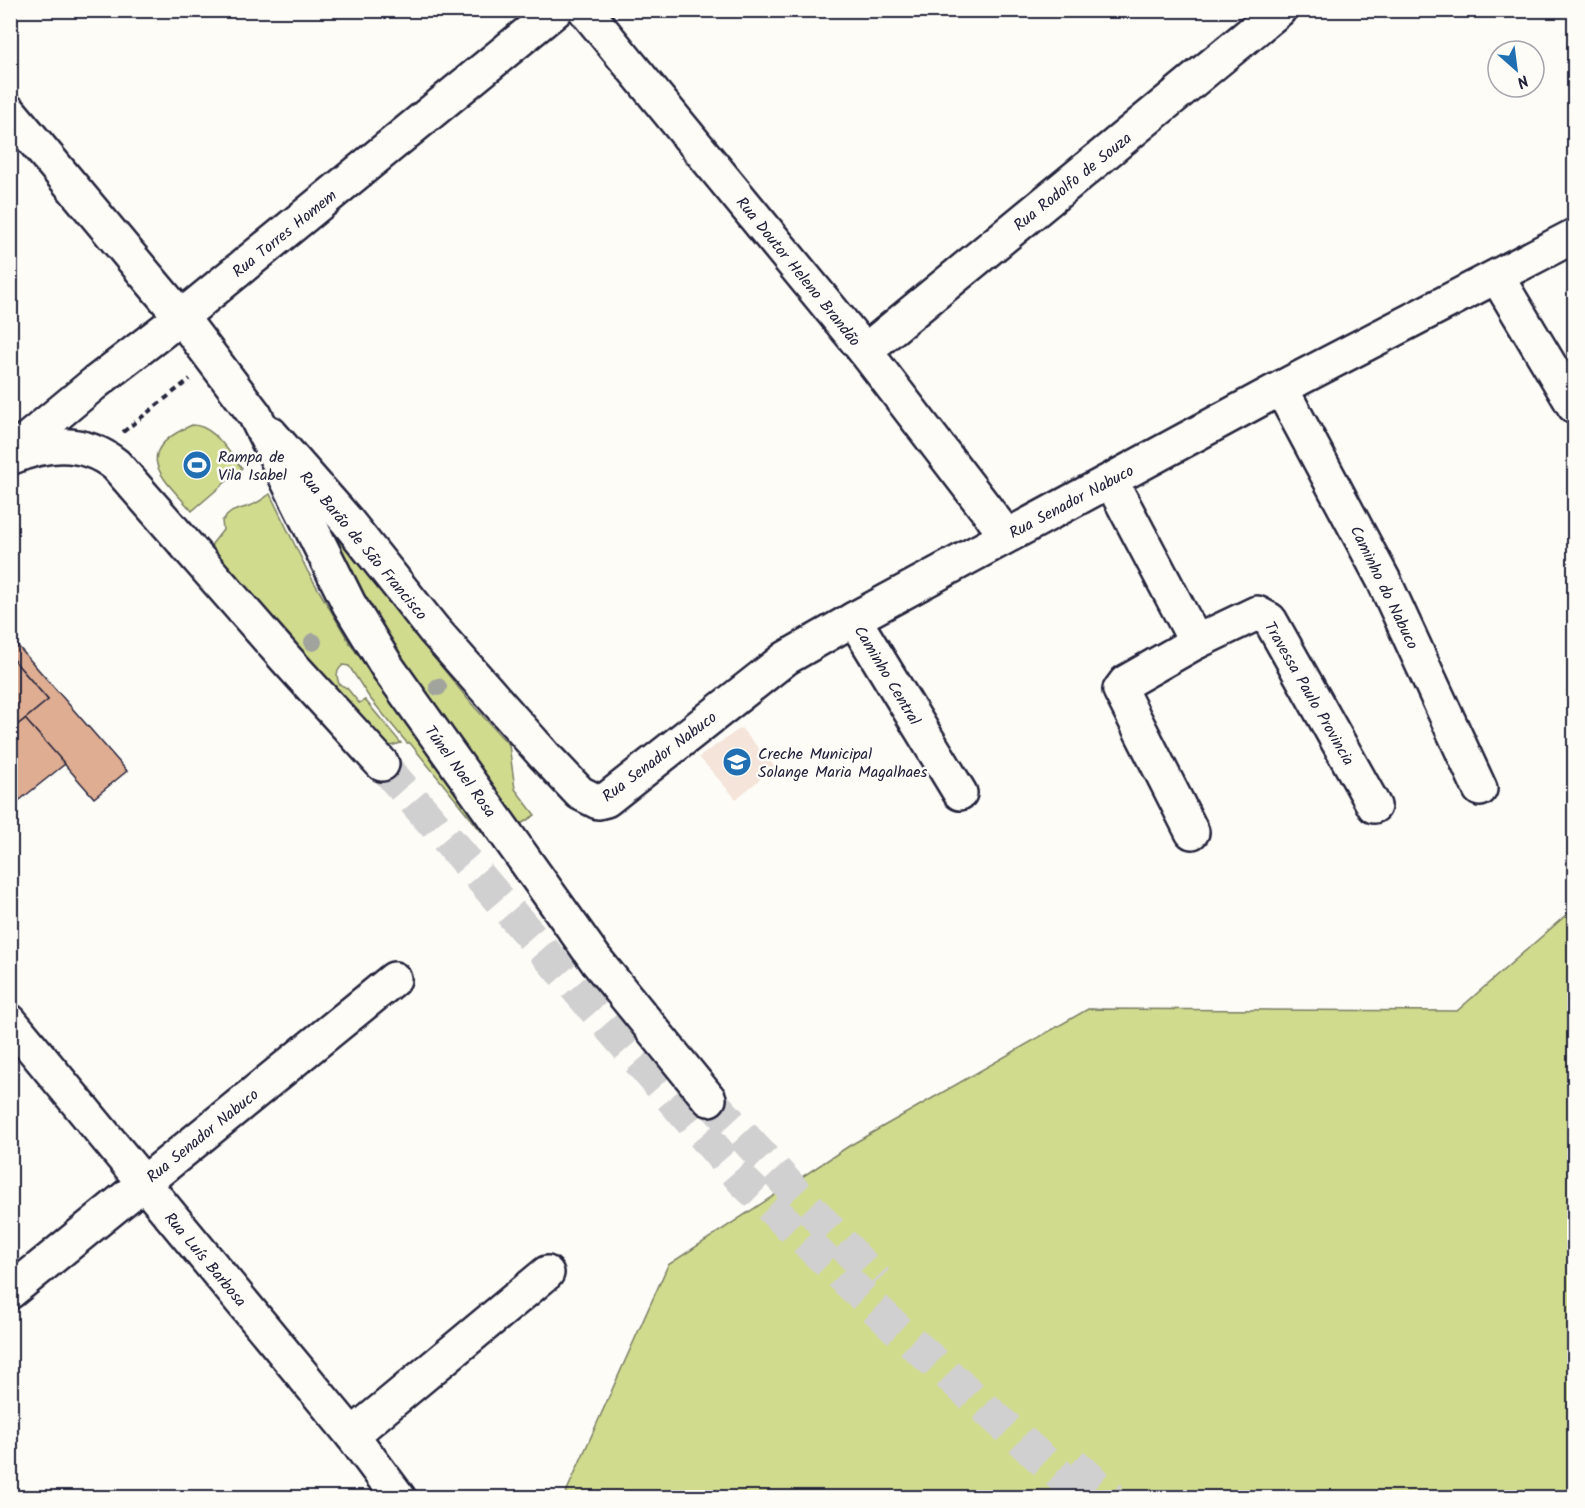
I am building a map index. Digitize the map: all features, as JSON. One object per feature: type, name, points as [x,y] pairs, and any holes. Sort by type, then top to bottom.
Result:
[{"type":"street","name":"Rua Torres Homem","points":[[10,453],[95,383],[181,317],[556,10]]},
{"type":"street","name":"Rua Doutor Heleno Brandão","points":[[585,10],[865,351],[1006,536]]},
{"type":"street","name":"Rua Rodolfo de Souza","points":[[865,351],[1279,10]]},
{"type":"street","name":"Rua Barão de São Francisco","points":[[10,112],[181,317],[255,415],[347,521],[434,630],[544,755],[580,794],[591,801]]},
{"type":"street","name":"Rua Senador Nabuco","points":[[591,801],[606,800],[786,658],[1281,388],[1575,236]]},
{"type":"street","points":[[1497,277],[1575,406]]},
{"type":"street","name":"Caminho do Nabuco","points":[[1281,388],[1384,581],[1480,789]]},
{"type":"street","name":"Túnel Noel Rosa","points":[[255,415],[350,604],[387,668],[596,960],[709,1099]]},
{"type":"street","points":[[10,458],[29,450],[72,445],[104,454],[382,764]]},
{"type":"street","points":[[1111,481],[1196,642]]},
{"type":"street","name":"Travessa Paulo Provincia","points":[[1192,832],[1120,690],[1126,682],[1196,642],[1257,612],[1270,620],[1374,806]]},
{"type":"street","name":"Caminho Central","points":[[854,619],[960,793]]},
{"type":"street","name":"Rua Senador Nabuco","points":[[10,1292],[394,978]]},
{"type":"street","name":"Rua Luís Barbosa","points":[[10,1021],[352,1435],[399,1497]]},
{"type":"street","points":[[352,1435],[547,1273]]},
{"type":"path","points":[[118,435],[198,373]]},
{"type":"shaded area","name":"Creche Municipal Solange Maria Magalhaes","points":[[741,728],[775,767],[736,799],[699,757]]},
{"type":"green space","name":"Rampa de Vila Isabel","points":[[192,425],[200,426],[214,434],[242,468],[192,511],[162,476],[157,465],[157,455],[161,445],[173,435]]},
{"type":"green space","points":[[270,494],[308,572],[351,645],[483,828],[484,835],[410,743],[407,743],[369,697],[349,666],[343,665],[339,669],[337,676],[339,684],[347,688],[359,703],[365,700],[401,743],[387,747],[208,549],[223,530],[222,521],[226,516]]},
{"type":"green space","points":[[327,531],[333,533],[471,703],[509,745],[515,789],[535,815],[521,824],[386,636]]},
{"type":"green space","points":[[1574,908],[1574,1497],[564,1497],[668,1265],[849,1146],[1088,1009],[1457,1011]]},
{"type":"building","points":[[10,637],[127,771],[94,798],[25,719],[48,700],[10,656]]},
{"type":"building","points":[[10,656],[48,700],[10,731]]},
{"type":"building","points":[[25,719],[65,764],[11,807],[10,731]]},
{"type":"tunnel","points":[[382,764],[742,1180],[895,1327],[1085,1498]]},
{"type":"tunnel","points":[[709,1099],[877,1281]]},
{"type":"tunnel","points":[[1073,1463],[1112,1498]]},
{"type":"place","name":"Rampa de Vila Isabel","points":[[197,465]]},
{"type":"place","name":"Creche Municipal Solange Maria Magalhaes","points":[[737,762]]}]
